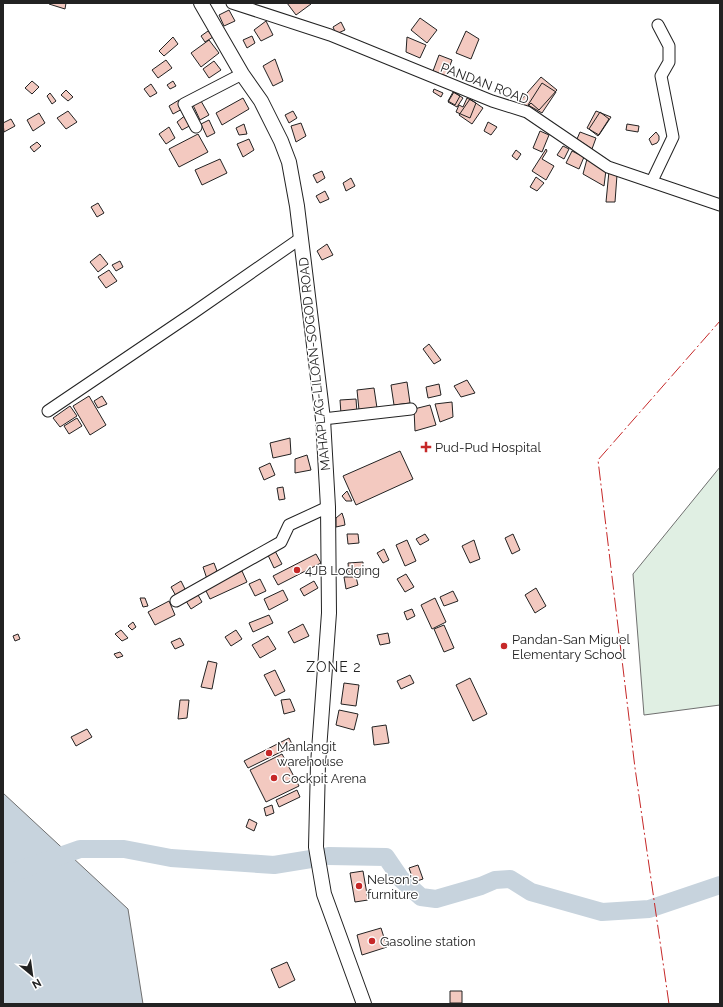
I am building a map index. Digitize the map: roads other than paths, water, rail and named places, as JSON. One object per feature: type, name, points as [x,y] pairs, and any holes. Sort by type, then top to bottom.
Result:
[{"type":"main road","name":"MAHAPLAG-LILOAN-SOGOD ROAD","points":[[200,3],[242,74],[261,101],[281,141],[289,162],[301,238],[323,419],[328,507],[329,613],[318,764],[316,847],[324,894],[364,1004]]},
{"type":"street","name":"PANDAN ROAD","points":[[232,3],[330,36],[492,101],[527,112],[608,167],[720,204]]},
{"type":"street","points":[[652,182],[672,137],[661,76],[669,62],[669,46],[658,25]]},
{"type":"street","points":[[196,127],[184,104],[242,74]]},
{"type":"street","points":[[48,411],[301,238]]},
{"type":"street","points":[[323,419],[410,409]]},
{"type":"street","points":[[176,601],[281,542],[289,525],[328,507]]},
{"type":"waterway","points":[[3,876],[80,849],[124,849],[171,858],[274,865],[311,859]]},
{"type":"waterway","points":[[328,856],[386,857],[401,879],[421,897],[436,899],[481,886],[495,880],[510,879],[531,892],[602,912],[649,909],[720,885]]},
{"type":"place","name":"Pud-Pud Hospital","points":[[426,447]]},
{"type":"place","name":"4JB Lodging","points":[[297,570]]},
{"type":"place","name":"Pandan-San Miguel Elementary School","points":[[504,646]]},
{"type":"place","name":"Manlangit warehouse","points":[[269,753]]},
{"type":"place","name":"Cockpit Arena","points":[[274,778]]},
{"type":"place","name":"Nelson's furniture","points":[[359,886]]},
{"type":"place","name":"Gasoline station","points":[[372,941]]},
{"type":"district","name":"ZONE 2","points":[[334,667]]}]
